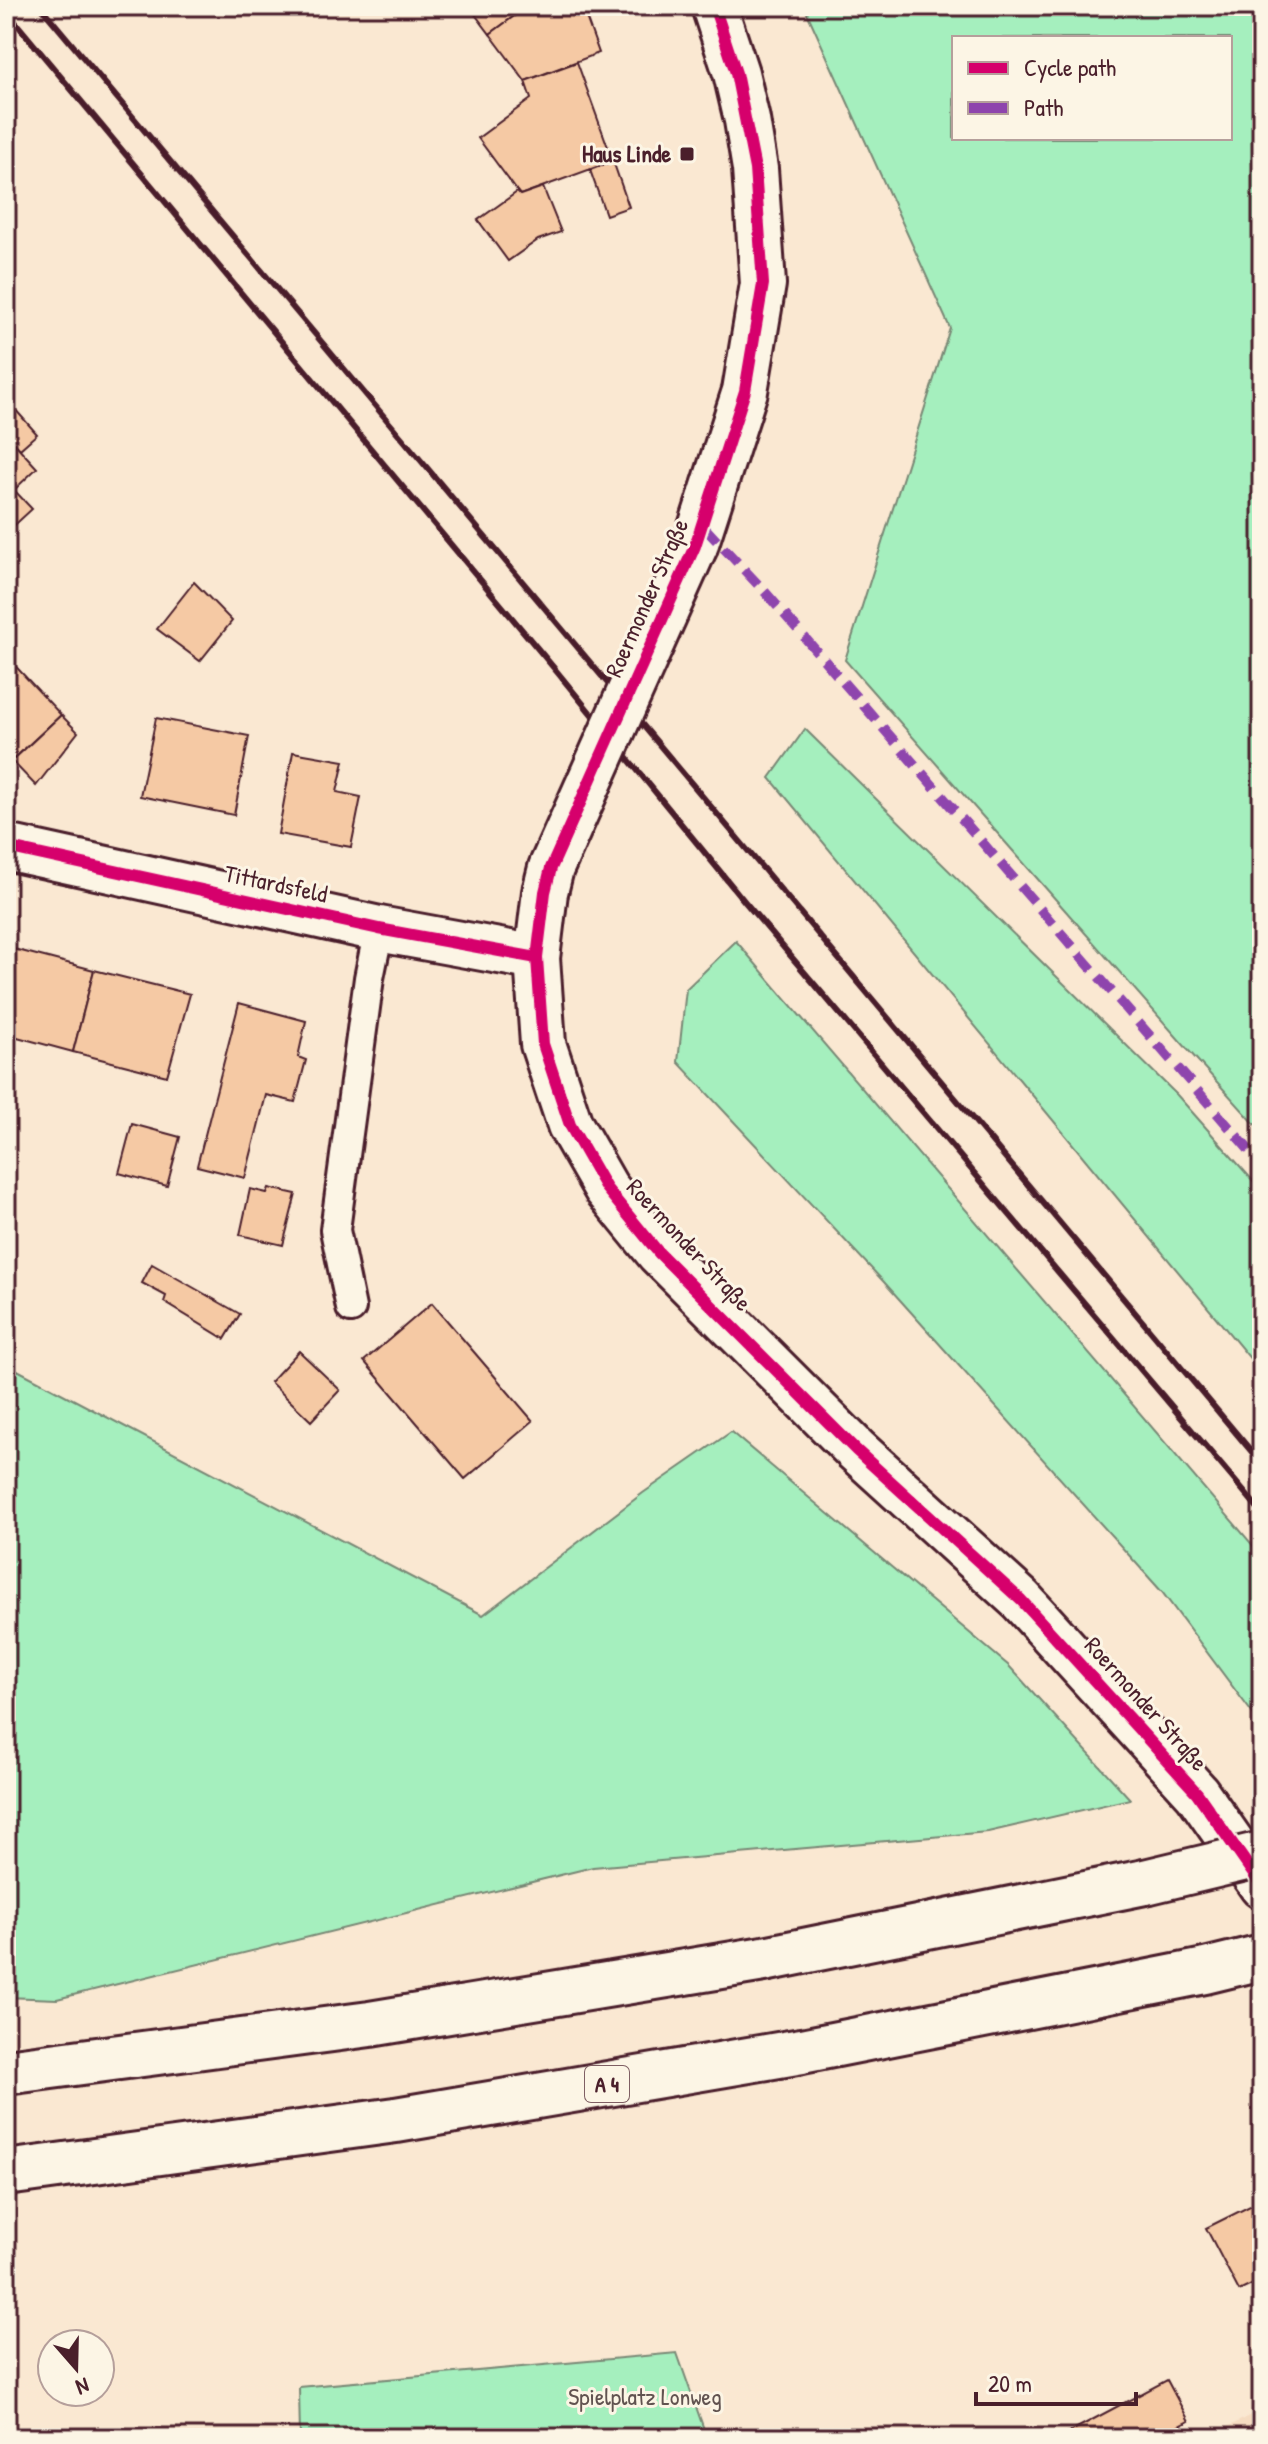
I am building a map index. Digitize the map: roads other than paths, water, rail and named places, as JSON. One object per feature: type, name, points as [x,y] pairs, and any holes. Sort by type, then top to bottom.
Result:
[{"type":"main road","name":"Roermonder Straße","points":[[714,6],[736,73],[747,120],[755,169],[763,284],[745,391],[695,546],[551,868],[537,958],[543,1044],[570,1125],[606,1188],[659,1253],[856,1450],[1021,1600],[1197,1793],[1262,1886]]},
{"type":"main road","name":"Tittardsfeld","points":[[6,847],[379,929],[537,958]]},
{"type":"main road","points":[[6,2072],[370,2024],[764,1959],[1145,1882],[1262,1854]]},
{"type":"main road","name":"A 4","points":[[6,2173],[427,2115],[802,2051],[1262,1957]]},
{"type":"lane","points":[[351,1308],[335,1230],[369,978],[379,929]]},
{"type":"railway","points":[[40,6],[1262,1464]]},
{"type":"railway","points":[[6,11],[745,902],[1262,1513]]},
{"type":"place","name":"Haus Linde","points":[[687,154]]},
{"type":"park label","name":"Spielplatz Lonweg","points":[[645,2397]]}]
